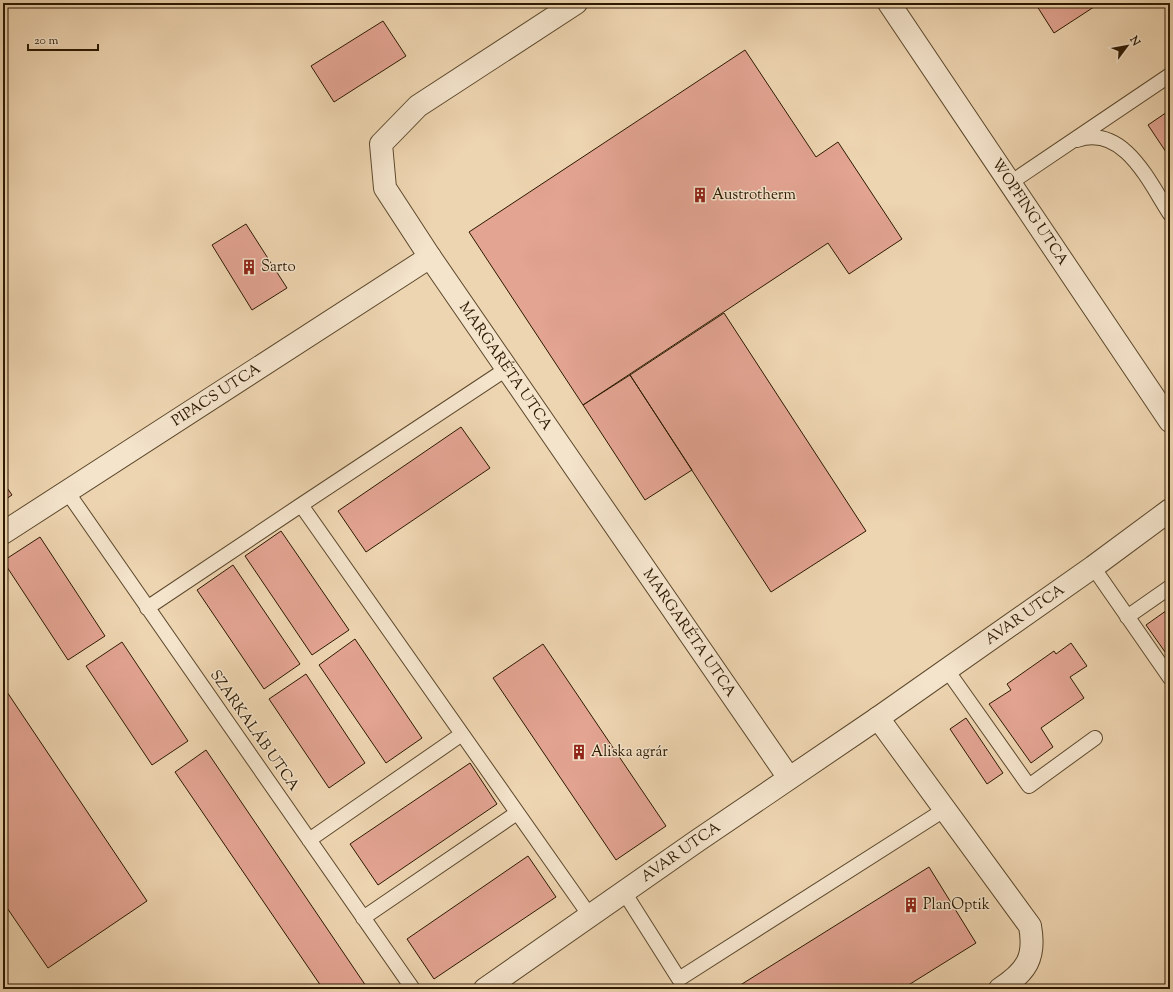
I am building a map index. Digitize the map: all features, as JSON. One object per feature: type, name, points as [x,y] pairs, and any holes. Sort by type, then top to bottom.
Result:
[{"type":"street","name":"MARGARÉTA UTCA","points":[[576,3],[418,106],[381,144],[385,188],[430,257],[508,368],[789,778]]},
{"type":"street","name":"WOPFING UTCA","points":[[889,3],[1170,421]]},
{"type":"street","name":"PIPACS UTCA","points":[[3,534],[430,257]]},
{"type":"street","name":"AVAR UTCA","points":[[485,989],[947,670],[1093,567],[1170,510]]},
{"type":"street","points":[[878,718],[1030,926],[1033,940],[1031,956],[1025,969],[1016,979],[1000,989]]},
{"type":"lane","points":[[1010,183],[1170,75]]},
{"type":"lane","points":[[1071,142],[1086,137],[1102,137],[1114,142],[1128,152],[1170,214]]},
{"type":"lane","points":[[147,608],[508,368]]},
{"type":"lane","name":"SZARKALÁB UTCA","points":[[68,493],[413,989]]},
{"type":"lane","points":[[301,506],[590,916]]},
{"type":"lane","points":[[1093,567],[1170,678]]},
{"type":"lane","points":[[1127,617],[1170,587]]},
{"type":"lane","points":[[947,670],[1029,786],[1095,738]]},
{"type":"lane","points":[[309,840],[462,734]]},
{"type":"lane","points":[[624,892],[679,979],[944,810]]},
{"type":"lane","points":[[363,918],[517,813]]},
{"type":"building","points":[[1035,3],[1100,3],[1054,33]]},
{"type":"building","points":[[383,21],[406,56],[334,102],[311,66]]},
{"type":"building","name":"Austrotherm","points":[[745,50],[816,157],[838,142],[902,239],[849,274],[828,243],[583,405],[469,232]]},
{"type":"building","points":[[1170,110],[1170,158],[1148,125]]},
{"type":"building","name":"Sarto","points":[[246,224],[287,288],[252,310],[212,245]]},
{"type":"building","points":[[724,313],[866,531],[771,592],[630,375]]},
{"type":"building","points":[[630,375],[692,470],[645,500],[583,405]]},
{"type":"building","points":[[461,427],[490,468],[366,552],[338,511]]},
{"type":"building","points":[[3,482],[12,495],[3,501]]},
{"type":"building","points":[[281,531],[349,630],[312,655],[245,556]]},
{"type":"building","points":[[40,537],[105,636],[68,660],[3,561]]},
{"type":"building","points":[[233,565],[300,664],[264,689],[197,590]]},
{"type":"building","points":[[1170,608],[1170,659],[1146,625]]},
{"type":"building","points":[[355,639],[422,738],[386,763],[319,665]]},
{"type":"building","points":[[122,642],[188,741],[152,765],[86,666]]},
{"type":"building","points":[[1071,643],[1087,666],[1070,677],[1084,698],[1041,728],[1053,747],[1031,763],[989,704],[1011,690],[1007,684],[1054,651],[1056,654]]},
{"type":"building","name":"Aliska agrár","points":[[543,644],[666,826],[616,860],[493,678]]},
{"type":"building","points":[[306,674],[365,763],[329,788],[269,699]]},
{"type":"building","points":[[3,686],[147,901],[48,968],[3,902]]},
{"type":"building","points":[[966,718],[1003,773],[987,784],[950,729]]},
{"type":"building","points":[[206,750],[368,989],[323,989],[175,772]]},
{"type":"building","points":[[470,763],[497,804],[378,885],[350,844]]},
{"type":"building","points":[[528,856],[556,897],[434,979],[407,939]]},
{"type":"building","name":"PlanOptik","points":[[929,867],[976,943],[902,989],[734,989]]},
{"type":"place","name":"Austrotherm","points":[[700,195]]},
{"type":"place","name":"Sarto","points":[[249,267]]},
{"type":"place","name":"Aliska agrár","points":[[579,752]]},
{"type":"place","name":"PlanOptik","points":[[911,905]]}]
